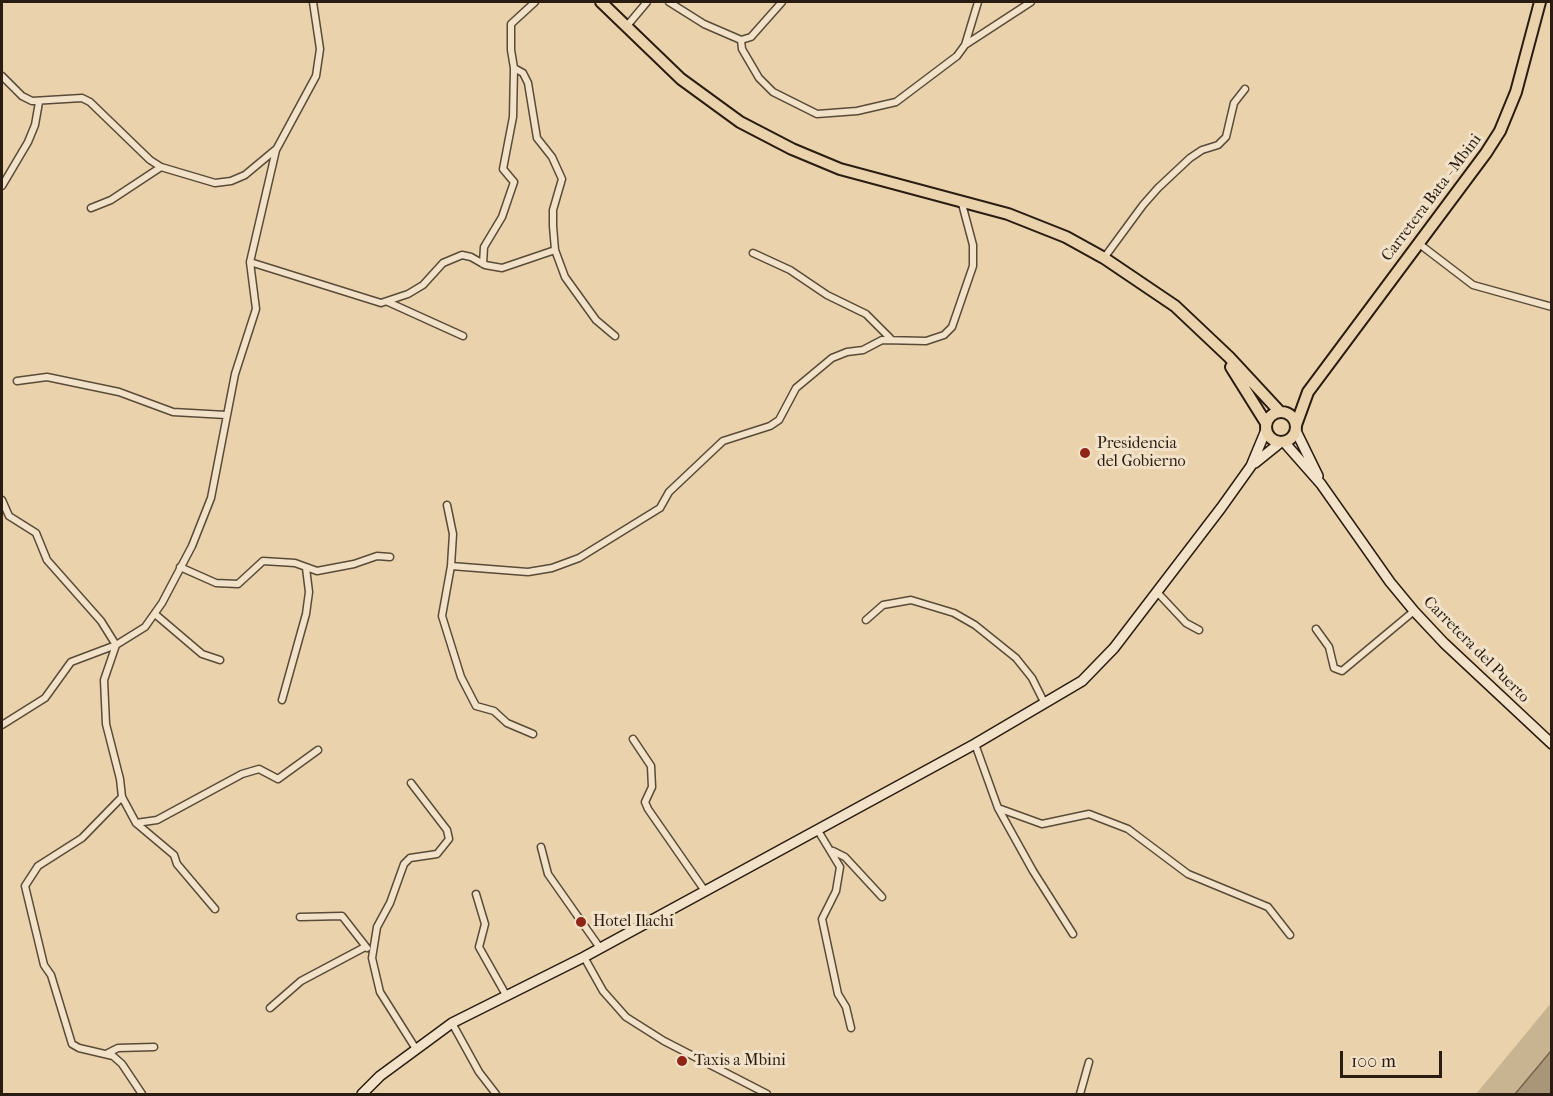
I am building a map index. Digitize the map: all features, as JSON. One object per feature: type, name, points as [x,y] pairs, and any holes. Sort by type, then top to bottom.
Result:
[{"type":"main road","points":[[362,1095],[380,1076],[452,1023],[584,957],[975,744],[1045,704],[1091,673],[1114,648],[1251,466],[1282,442],[1292,438],[1296,428],[1292,416],[1282,412],[1218,346],[1175,306],[1104,258],[1036,224],[960,199],[840,169],[792,149],[740,122],[681,80],[601,2]]},
{"type":"main road","name":"Carretera Bata - Mbini","points":[[1282,412],[1308,392],[1500,131],[1516,92],[1540,2]]},
{"type":"main road","points":[[1218,346],[1271,439],[1282,442]]},
{"type":"main road","name":"Carretera Bata - Mbini","points":[[1296,428],[1308,392]]},
{"type":"main road","points":[[1251,466],[1273,414],[1282,412]]},
{"type":"main road","name":"Carretera del Puerto","points":[[1296,428],[1321,484]]},
{"type":"main road","name":"Carretera del Puerto","points":[[1282,442],[1321,484],[1390,582],[1414,611],[1444,644],[1551,744]]},
{"type":"street","points":[[2,724],[45,698],[71,662],[116,645],[146,627],[180,567],[211,498],[226,415],[243,344],[254,323],[256,309],[250,262],[276,150],[316,76],[320,49],[313,2]]},
{"type":"street","points":[[483,264],[484,247],[502,217],[514,182],[503,169],[504,153],[512,127],[514,68],[511,24],[535,2]]},
{"type":"street","points":[[626,27],[647,2]]},
{"type":"street","points":[[669,2],[704,24],[741,40],[751,37],[782,2]]},
{"type":"street","points":[[741,40],[742,50],[759,78],[773,92],[817,114],[856,111],[896,102],[957,56],[964,45],[978,2]]},
{"type":"street","points":[[964,45],[1030,2]]},
{"type":"street","points":[[514,68],[523,73],[528,83],[537,138],[552,157],[562,179],[553,210],[555,250],[565,278],[596,320],[615,336]]},
{"type":"street","points":[[2,76],[22,96],[39,102],[73,98],[90,102],[150,160],[161,167],[215,183],[231,181],[245,175],[276,150]]},
{"type":"street","points":[[1104,258],[1158,188],[1190,158],[1202,150],[1218,146],[1226,137],[1234,103],[1245,88]]},
{"type":"street","points":[[2,186],[28,142],[35,125],[39,102]]},
{"type":"street","points":[[91,208],[111,200],[161,167]]},
{"type":"street","points":[[451,566],[528,572],[552,568],[579,558],[660,508],[669,492],[723,441],[770,426],[779,420],[796,388],[832,358],[890,338],[926,340],[944,335],[952,327],[973,266],[973,245],[960,199]]},
{"type":"street","points":[[1419,243],[1473,285],[1551,307]]},
{"type":"street","points":[[388,302],[423,285],[450,259],[467,255],[483,264],[506,268],[555,250]]},
{"type":"street","points":[[753,253],[790,270],[827,295],[866,314],[890,338]]},
{"type":"street","points":[[250,262],[373,301],[388,302],[463,336]]},
{"type":"street","points":[[17,381],[47,376],[119,392],[173,412],[226,415]]},
{"type":"street","points":[[2,500],[9,516],[36,533],[47,560],[100,621],[116,645]]},
{"type":"street","points":[[447,505],[453,534],[451,566],[442,616],[461,677],[476,706],[494,711],[507,723],[533,734]]},
{"type":"street","points":[[180,567],[216,583],[238,584],[246,579],[256,565],[262,561],[296,563],[317,571],[354,564],[377,555],[390,557]]},
{"type":"street","points":[[282,700],[306,614],[309,592],[306,568]]},
{"type":"street","points":[[1157,592],[1185,623],[1199,630]]},
{"type":"street","points":[[866,620],[883,605],[911,600],[936,606],[965,618],[1021,664],[1032,678],[1045,704]]},
{"type":"street","points":[[1316,629],[1329,647],[1334,668],[1341,671],[1414,611]]},
{"type":"street","points":[[155,614],[202,654],[220,660]]},
{"type":"street","points":[[116,645],[104,680],[103,704],[122,797],[136,823],[174,855],[177,864],[215,909]]},
{"type":"street","points":[[633,739],[651,766],[652,787],[645,802],[648,810],[705,891]]},
{"type":"street","points":[[975,744],[998,808],[1073,934]]},
{"type":"street","points":[[136,823],[157,820],[168,815],[242,774],[259,769],[278,779],[318,750]]},
{"type":"street","points":[[411,783],[447,830],[448,843],[437,854],[410,858],[404,864],[390,903],[377,927],[372,951],[375,981],[416,1049]]},
{"type":"street","points":[[122,797],[82,838],[39,866],[24,890],[44,965],[51,975],[69,1038],[78,1048],[108,1053],[122,1064],[142,1095]]},
{"type":"street","points":[[998,808],[1042,824],[1089,814],[1128,829],[1185,872],[1268,907],[1290,935]]},
{"type":"street","points":[[817,829],[833,851],[840,867],[840,879],[822,919],[838,994],[846,1007],[851,1028]]},
{"type":"street","points":[[541,847],[548,874],[568,898],[600,948]]},
{"type":"street","points":[[833,851],[845,857],[882,897]]},
{"type":"street","points":[[476,894],[485,924],[478,947],[506,995]]},
{"type":"street","points":[[300,917],[342,916],[365,947],[372,951]]},
{"type":"street","points":[[270,1008],[302,981],[365,947]]},
{"type":"street","points":[[584,957],[603,991],[626,1017],[664,1041],[767,1095]]},
{"type":"street","points":[[452,1023],[479,1072],[487,1079],[496,1095]]},
{"type":"street","points":[[108,1053],[118,1048],[154,1047]]},
{"type":"street","points":[[1080,1095],[1089,1062]]},
{"type":"shaded area","points":[[1551,1003],[1551,1051],[1515,1094],[1476,1094]]},
{"type":"shaded area","points":[[1551,1051],[1551,1094],[1515,1094]]},
{"type":"place","name":"Presidencia del Gobierno","points":[[1085,453]]},
{"type":"place","name":"Hotel Ilachi","points":[[581,922]]},
{"type":"place","name":"Taxis a Mbini","points":[[682,1061]]}]
